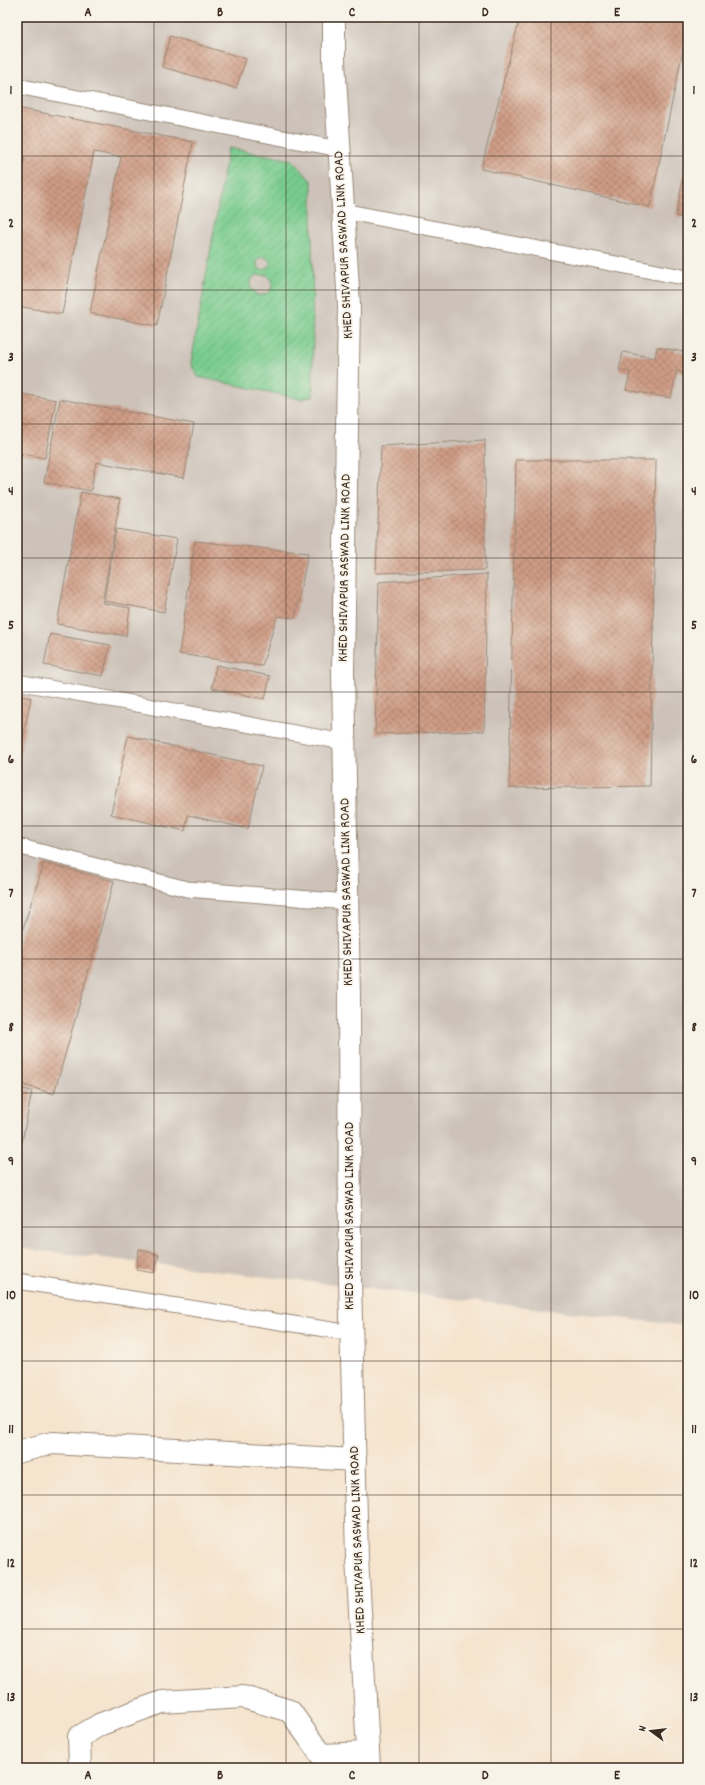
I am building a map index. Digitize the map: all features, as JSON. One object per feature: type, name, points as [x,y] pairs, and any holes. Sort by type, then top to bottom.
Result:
[{"type":"main road","name":"KHED SHIVAPUR SASWAD LINK ROAD","points":[[334,17],[334,61],[349,305],[343,672],[352,1334],[357,1558],[368,1761]]},
{"type":"main road","points":[[17,1452],[52,1443],[355,1460]]},
{"type":"main road","points":[[80,1768],[79,1737],[101,1724],[162,1702],[243,1697],[290,1711],[321,1755],[368,1761]]},
{"type":"lane","points":[[17,86],[339,150]]},
{"type":"lane","points":[[343,211],[688,278]]},
{"type":"lane","points":[[17,682],[344,742]]},
{"type":"lane","points":[[17,846],[187,890],[347,902]]},
{"type":"lane","points":[[17,1281],[352,1334]]},
{"type":"shaded area","points":[[17,17],[688,17],[688,1326],[17,1248]]},
{"type":"green space","points":[[228,148],[293,160],[312,182],[313,396],[301,399],[198,377],[191,364]],"holes":[[[262,257],[267,258],[270,261],[270,266],[265,270],[259,269],[257,265],[258,259]],[[257,275],[267,275],[272,283],[271,290],[265,294],[257,295],[250,287],[252,279]]]},
{"type":"building","points":[[520,17],[688,18],[688,26],[650,207],[481,169]]},
{"type":"building","points":[[170,36],[246,59],[236,88],[162,67]]},
{"type":"building","points":[[17,108],[193,142],[157,326],[90,313],[121,157],[94,152],[62,314],[17,306],[17,198],[25,157],[17,155]]},
{"type":"building","points":[[688,157],[688,218],[676,216]]},
{"type":"building","points":[[657,347],[688,353],[688,377],[677,370],[671,398],[626,390],[630,372],[619,370],[623,352],[655,358]]},
{"type":"building","points":[[17,393],[56,400],[45,458],[17,453]]},
{"type":"building","points":[[60,399],[194,424],[184,478],[96,462],[91,491],[44,482]]},
{"type":"building","points":[[485,440],[485,570],[376,573],[381,446]]},
{"type":"building","points":[[516,460],[656,460],[650,786],[509,788]]},
{"type":"building","points":[[81,492],[120,499],[102,603],[130,608],[126,636],[57,624]]},
{"type":"building","points":[[116,529],[177,539],[164,612],[104,601]]},
{"type":"building","points":[[195,541],[308,553],[295,618],[277,616],[262,666],[179,654]]},
{"type":"building","points":[[487,574],[484,731],[375,734],[379,582]]},
{"type":"building","points":[[50,634],[110,645],[103,676],[44,665]]},
{"type":"building","points":[[216,665],[270,676],[265,699],[212,688]]},
{"type":"building","points":[[17,695],[31,698],[18,761],[17,761]]},
{"type":"building","points":[[128,736],[262,766],[248,829],[188,815],[185,831],[111,814]]},
{"type":"building","points":[[44,863],[114,881],[54,1094],[17,1083],[17,947]]},
{"type":"building","points":[[17,1088],[32,1091],[18,1162],[17,1162]]},
{"type":"building","points":[[139,1249],[159,1255],[154,1273],[136,1270]]}]
